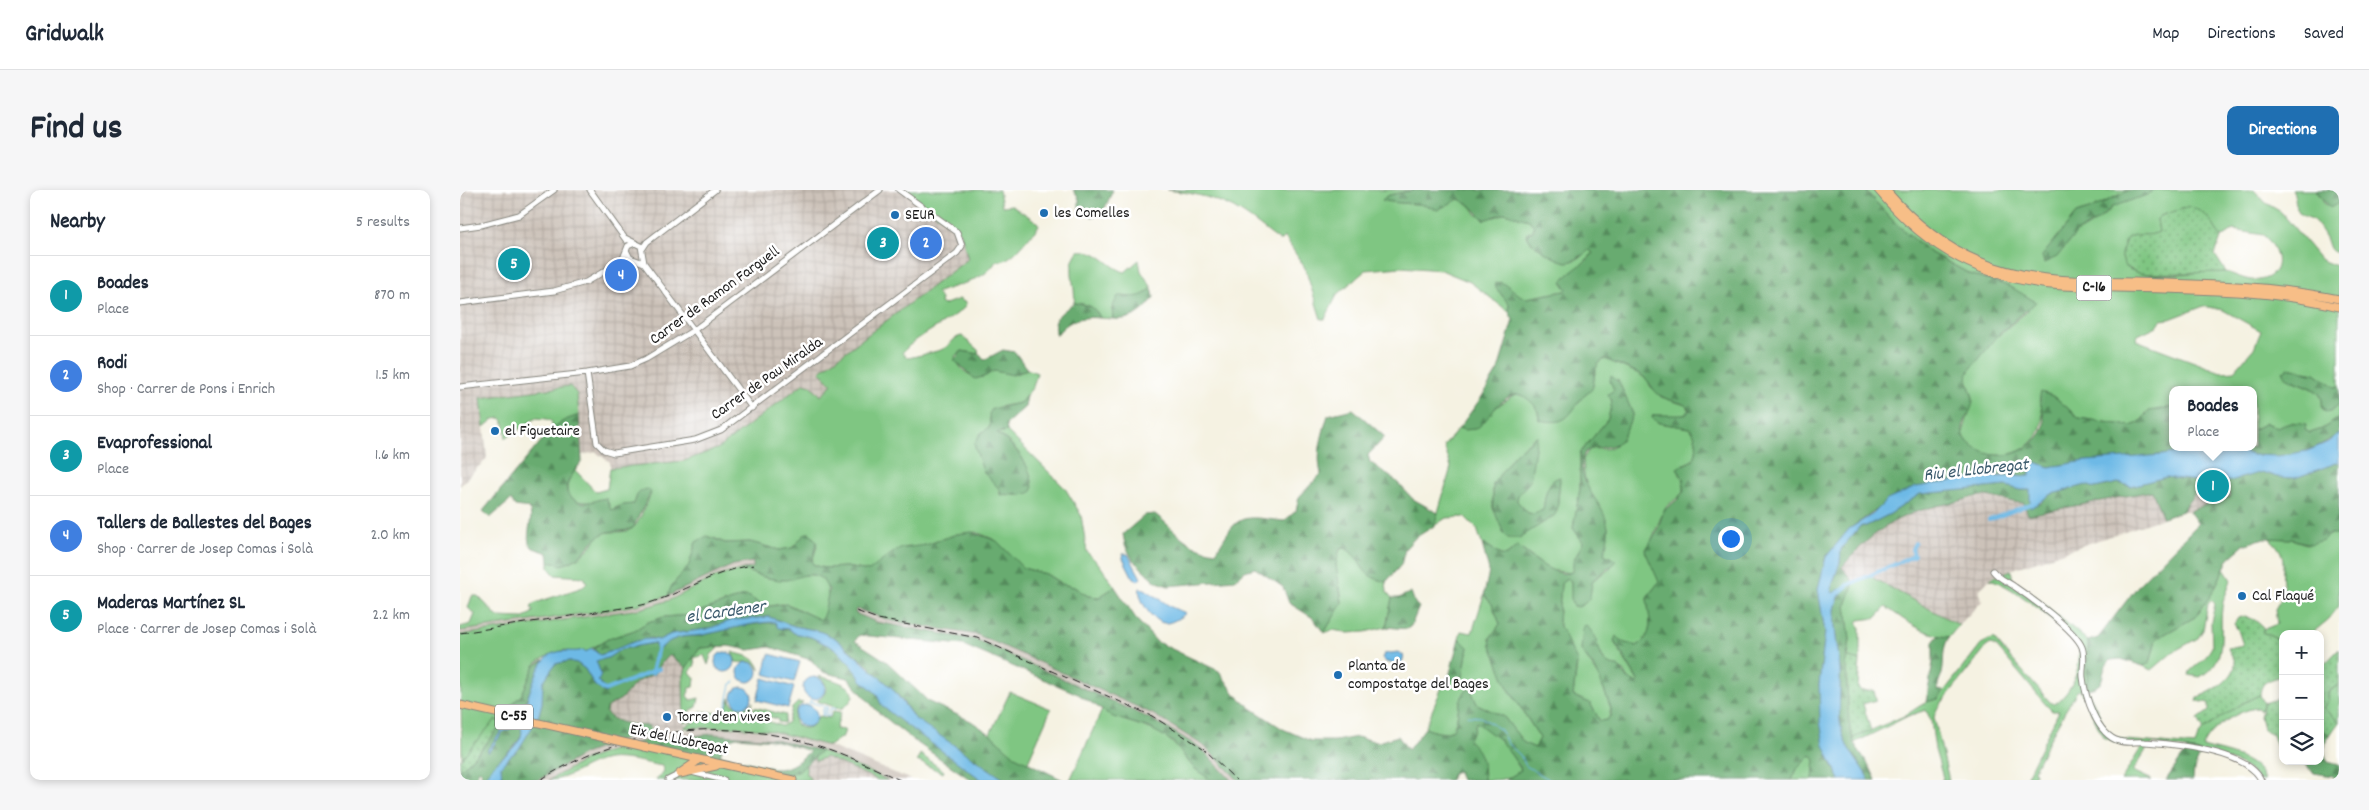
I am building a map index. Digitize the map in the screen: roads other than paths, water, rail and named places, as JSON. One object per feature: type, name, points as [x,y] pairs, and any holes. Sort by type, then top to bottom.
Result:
[{"type":"highway","name":"C-16","points":[[1878,190],[1914,228],[1939,247],[1974,267],[2002,276],[2045,285],[2208,290],[2273,295],[2339,307]]},
{"type":"highway","name":"C-16","points":[[1886,190],[1904,209],[1938,238],[1971,258],[1998,269],[2053,279],[2276,289],[2339,299]]},
{"type":"highway","name":"Eix del Llobregat","points":[[464,707],[781,780]]},
{"type":"highway","points":[[683,757],[696,762],[717,765]]},
{"type":"highway","points":[[681,773],[685,763],[683,757]]},
{"type":"highway","points":[[692,772],[696,762]]},
{"type":"highway","points":[[681,773],[696,762]]},
{"type":"highway","name":"Eix del Llobregat","points":[[717,765],[793,780]]},
{"type":"highway","points":[[681,773],[717,765]]},
{"type":"street","points":[[460,228],[481,225],[519,215],[554,190]]},
{"type":"street","points":[[590,190],[626,238],[640,247],[644,263],[752,408]]},
{"type":"street","points":[[633,259],[640,247],[715,190]]},
{"type":"street","name":"Carrer de Ramon Farguell","points":[[460,387],[587,373],[630,366],[646,359],[694,330],[878,190]]},
{"type":"street","name":"Carrer de Pau Miralda","points":[[587,373],[597,443],[604,450],[614,453],[695,440],[721,430],[951,259],[962,246],[957,232],[899,190]]},
{"type":"street","points":[[626,238],[628,249],[633,259]]},
{"type":"street","points":[[628,249],[640,247]]},
{"type":"street","points":[[622,261],[628,249]]},
{"type":"street","points":[[460,303],[569,288],[586,282],[622,261],[633,259],[644,263]]},
{"type":"street","points":[[1993,571],[1998,577],[2013,585],[2076,637],[2082,646],[2085,656],[2083,674],[2085,691],[2102,728],[2111,738],[2120,742],[2145,742],[2210,751],[2246,765],[2259,775],[2261,780]]},
{"type":"street","points":[[692,772],[724,780]]},
{"type":"street","points":[[668,780],[681,773]]},
{"type":"water","points":[[2339,433],[2339,462],[2295,478],[2277,477],[2262,472],[2223,483],[2223,477],[2212,475],[2203,482],[2166,477],[2131,486],[2118,483],[2095,488],[2086,485],[2052,494],[2030,508],[2030,490],[2006,486],[1920,494],[1890,514],[1866,526],[1860,526],[1841,549],[1840,562],[1831,589],[1833,593],[1840,589],[1842,591],[1835,610],[1835,633],[1840,671],[1839,710],[1842,733],[1847,746],[1869,780],[1840,780],[1824,745],[1820,721],[1819,685],[1825,632],[1818,589],[1826,557],[1849,529],[1873,514],[1887,500],[1916,487],[1978,477],[2030,476],[2030,460],[2049,467],[2086,461],[2162,455],[2186,451],[2242,451],[2252,455],[2278,456],[2307,451],[2328,442]]},
{"type":"water","points":[[1123,554],[1128,554],[1141,578],[1138,581],[1133,578],[1123,558]]},
{"type":"water","points":[[1140,588],[1145,589],[1171,607],[1186,613],[1170,622],[1159,622],[1146,609],[1141,598]]},
{"type":"water","points":[[769,617],[794,626],[819,631],[835,638],[892,688],[914,718],[1005,780],[982,780],[882,706],[876,693],[861,680],[853,667],[836,649],[811,637],[794,633],[789,629],[778,628],[775,622],[756,623],[702,635],[682,637],[670,641],[659,649],[657,649],[654,643],[621,649],[608,658],[596,661],[601,674],[598,681],[605,688],[606,693],[595,686],[585,669],[577,663],[569,661],[555,664],[543,682],[542,703],[538,718],[518,750],[501,766],[502,779],[495,776],[485,780],[493,766],[518,742],[522,731],[520,725],[503,732],[488,753],[488,749],[503,729],[521,718],[537,672],[542,663],[554,653],[584,650],[586,652],[591,648],[600,655],[636,641],[659,640],[671,634],[707,629],[733,620]]},
{"type":"water","points":[[725,652],[732,655],[735,662],[732,669],[725,672],[718,669],[715,662],[718,655]]},
{"type":"water","points":[[1398,652],[1404,656],[1401,665],[1386,662],[1382,658],[1384,654]]},
{"type":"water","points":[[769,654],[800,662],[794,682],[764,674]]},
{"type":"water","points":[[748,662],[755,665],[758,672],[755,679],[748,682],[741,679],[738,672],[741,665]]},
{"type":"water","points":[[814,677],[822,680],[825,688],[822,696],[814,699],[806,696],[803,688],[806,680]]},
{"type":"water","points":[[763,678],[794,687],[788,708],[757,700]]},
{"type":"water","points":[[742,687],[749,690],[752,697],[749,704],[742,707],[735,704],[732,697],[735,690]]},
{"type":"water","points":[[802,705],[810,705],[817,712],[817,720],[810,727],[802,727],[795,720],[795,712]]},
{"type":"waterway","points":[[1989,520],[2033,503]]},
{"type":"waterway","points":[[1839,593],[1848,585],[1911,557],[1914,555],[1912,549],[1915,543]]},
{"type":"waterway","points":[[652,673],[658,646]]},
{"type":"waterway","points":[[602,689],[606,690],[659,669]]},
{"type":"waterway","points":[[726,708],[731,684],[735,682]]},
{"type":"waterway","points":[[809,705],[811,699]]},
{"type":"waterway","points":[[810,702],[824,706],[822,715],[824,715],[826,707],[828,707],[826,716],[829,716],[831,708],[836,709]]},
{"type":"waterway","points":[[1468,716],[1481,717],[1501,730],[1507,743],[1520,755],[1526,766],[1550,780]]},
{"type":"railway","points":[[460,633],[642,605],[656,601],[711,577],[754,565]]},
{"type":"railway","points":[[856,611],[878,619],[978,638],[1152,716],[1203,748],[1236,780]]},
{"type":"railway","points":[[540,780],[572,763],[605,749],[638,739],[672,732],[707,730],[777,735],[812,744],[845,755],[900,780]]},
{"type":"place","name":"les Comelles","points":[[1044,213]]},
{"type":"place","name":"SEUR","points":[[895,215]]},
{"type":"place","name":"Evaprofessional","points":[[883,243]]},
{"type":"place","name":"Rodi","points":[[926,243]]},
{"type":"place","name":"Maderas Martínez SL","points":[[514,264]]},
{"type":"place","name":"Tallers de Ballestes del Bages","points":[[621,275]]},
{"type":"place","name":"el Figuetaire","points":[[495,431]]},
{"type":"place","name":"Boades","points":[[2213,486]]},
{"type":"place","name":"Cal Flaqué","points":[[2242,596]]},
{"type":"place","name":"Planta de compostatge del Bages","points":[[1338,675]]},
{"type":"place","name":"Torre d'en vives","points":[[667,717]]},
{"type":"water label","name":"Riu el Llobregat","points":[[1976,471]]},
{"type":"water label","name":"el Cardener","points":[[726,613]]}]
